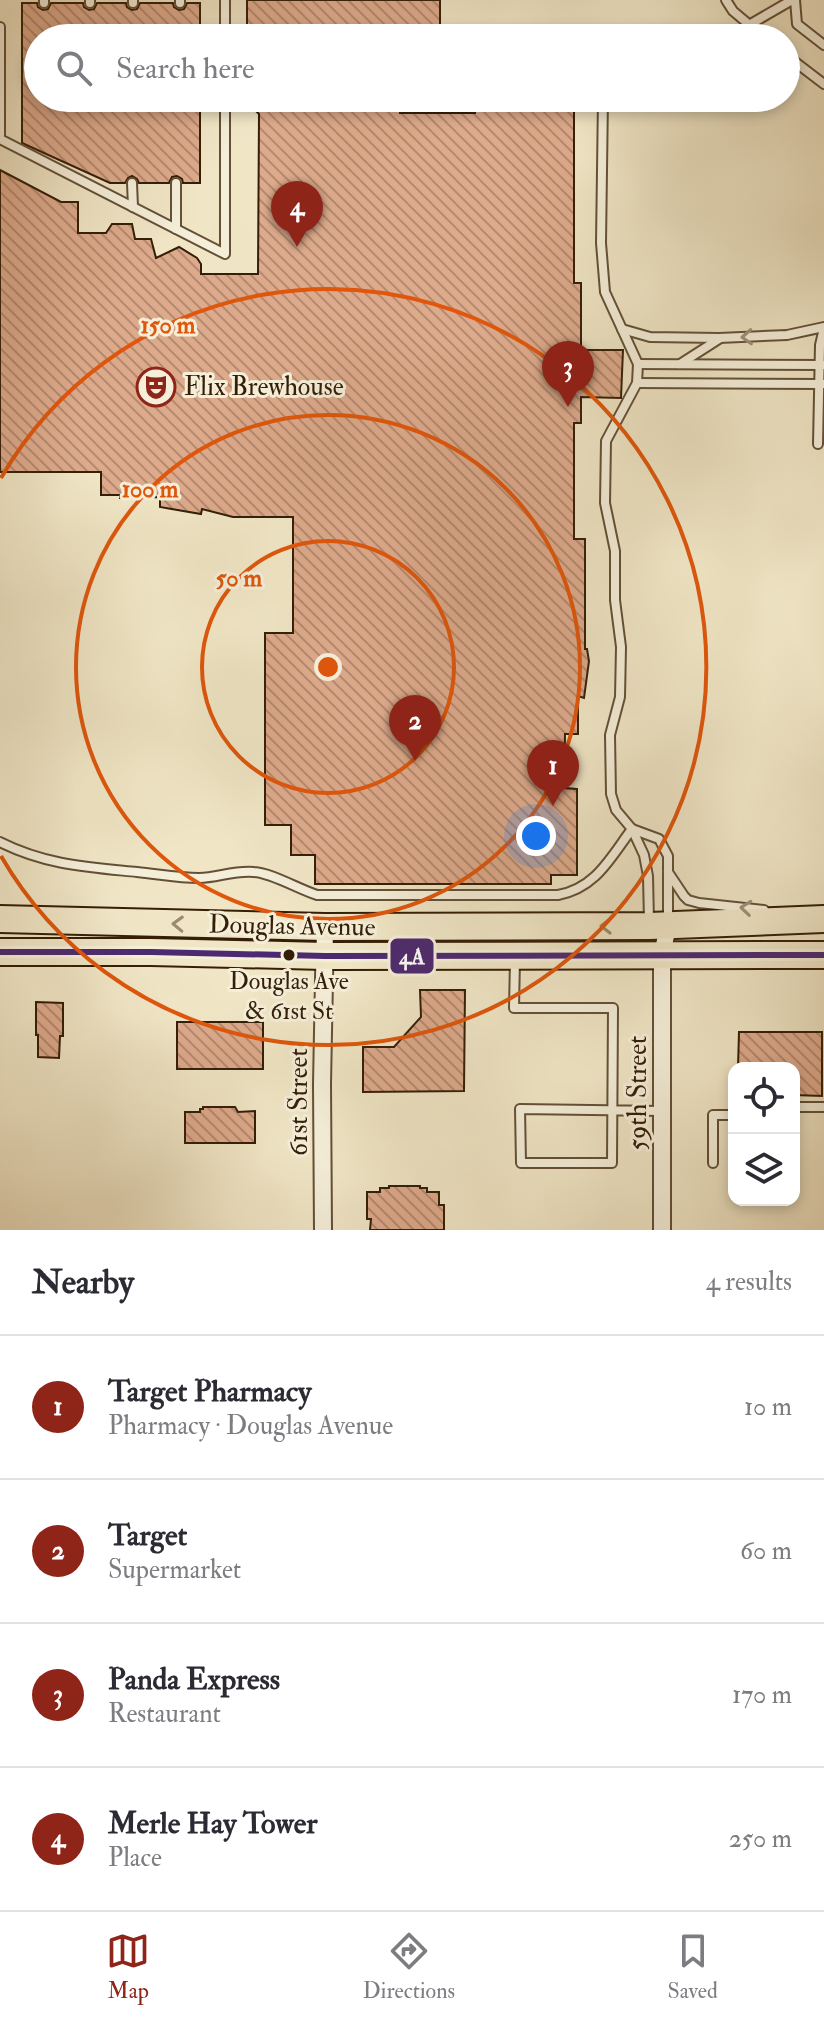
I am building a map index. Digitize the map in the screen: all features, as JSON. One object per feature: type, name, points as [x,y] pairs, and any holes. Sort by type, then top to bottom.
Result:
[{"type":"main road","name":"Douglas Avenue","points":[[0,919],[325,927],[659,926],[824,917]]},
{"type":"main road","name":"Douglas Avenue","points":[[0,952],[325,956],[824,955]]},
{"type":"street","name":"59th Street","points":[[659,926],[662,955],[662,1230]]},
{"type":"street","name":"61st Street","points":[[323,1230],[325,927]]},
{"type":"lane","points":[[225,0],[225,24]]},
{"type":"lane","points":[[726,0],[748,24]]},
{"type":"lane","points":[[751,24],[794,0],[797,24]]},
{"type":"lane","points":[[800,26],[824,45]]},
{"type":"lane","points":[[0,27],[0,139],[87,178],[133,207],[225,254],[225,112]]},
{"type":"lane","points":[[800,66],[824,84]]},
{"type":"lane","points":[[603,112],[601,243],[605,292],[638,364],[637,383],[606,441],[605,503],[615,551],[615,600],[621,647],[620,697],[610,735],[611,794],[616,810],[632,829],[646,865],[659,926]]},
{"type":"lane","points":[[132,183],[133,207]]},
{"type":"lane","points":[[176,183],[176,229]]},
{"type":"lane","points":[[622,329],[650,337],[719,338],[787,335],[824,327],[820,345],[822,384],[818,444]]},
{"type":"lane","points":[[680,364],[719,338]]},
{"type":"lane","points":[[638,364],[822,365]]},
{"type":"lane","points":[[637,383],[822,384]]},
{"type":"lane","points":[[0,842],[24,854],[92,868],[201,878],[233,872],[256,872],[317,895],[558,895],[578,890],[595,877],[632,829]]},
{"type":"lane","points":[[632,829],[659,839],[668,856],[659,926]]},
{"type":"lane","points":[[668,872],[688,900],[824,917]]},
{"type":"lane","points":[[515,955],[514,1008],[613,1008],[612,1109],[612,1163],[521,1163],[520,1109],[612,1109],[662,1111]]},
{"type":"lane","points":[[800,1107],[824,1107]]},
{"type":"lane","points":[[713,1163],[713,1115],[728,1115]]},
{"type":"building","points":[[247,0],[440,0],[440,24],[247,24]]},
{"type":"building","points":[[22,3],[37,3],[43,10],[48,9],[51,3],[83,3],[89,10],[94,9],[97,3],[126,3],[132,10],[137,9],[140,3],[173,3],[179,10],[184,9],[187,3],[200,3],[200,24],[24,24],[24,112],[200,112],[200,183],[183,183],[177,176],[172,177],[169,183],[139,183],[132,176],[125,183],[110,183],[22,143]]},
{"type":"building","points":[[257,112],[574,112],[574,283],[581,283],[581,350],[623,350],[621,398],[581,397],[581,423],[574,423],[574,539],[585,539],[585,649],[589,661],[584,698],[578,696],[578,734],[565,734],[564,788],[577,789],[577,875],[551,875],[551,884],[315,884],[315,855],[291,855],[291,825],[265,825],[265,633],[293,633],[293,517],[233,517],[202,509],[201,514],[160,507],[160,497],[101,495],[101,472],[0,472],[0,170],[61,202],[78,202],[78,233],[106,233],[112,224],[132,224],[135,239],[151,239],[156,258],[179,247],[197,258],[201,264],[201,274],[258,274]]},
{"type":"building","points":[[420,990],[465,990],[464,1091],[363,1092],[363,1047],[394,1047],[421,1017]]},
{"type":"building","points":[[36,1002],[63,1003],[59,1058],[38,1057]]},
{"type":"building","points":[[177,1022],[263,1022],[263,1069],[177,1069]]},
{"type":"building","points":[[739,1032],[822,1032],[822,1096],[800,1095],[800,1062],[738,1062]]},
{"type":"building","points":[[203,1107],[235,1107],[238,1112],[255,1111],[255,1143],[185,1143],[185,1112],[200,1112]]},
{"type":"building","points":[[420,1186],[427,1188],[427,1192],[439,1192],[439,1205],[444,1205],[444,1230],[370,1230],[367,1192],[380,1192],[380,1188]]},
{"type":"transit line","name":"4A","points":[[0,952],[325,956],[824,955]]},
{"type":"place","name":"Merle Hay Tower","points":[[297,247]]},
{"type":"place","name":"Flix Brewhouse","points":[[156,387]]},
{"type":"place","name":"Panda Express","points":[[568,407]]},
{"type":"place","name":"Target","points":[[415,761]]},
{"type":"place","name":"Target Pharmacy","points":[[553,806]]},
{"type":"place","name":"Douglas Ave & 61st St","points":[[289,955]]}]
